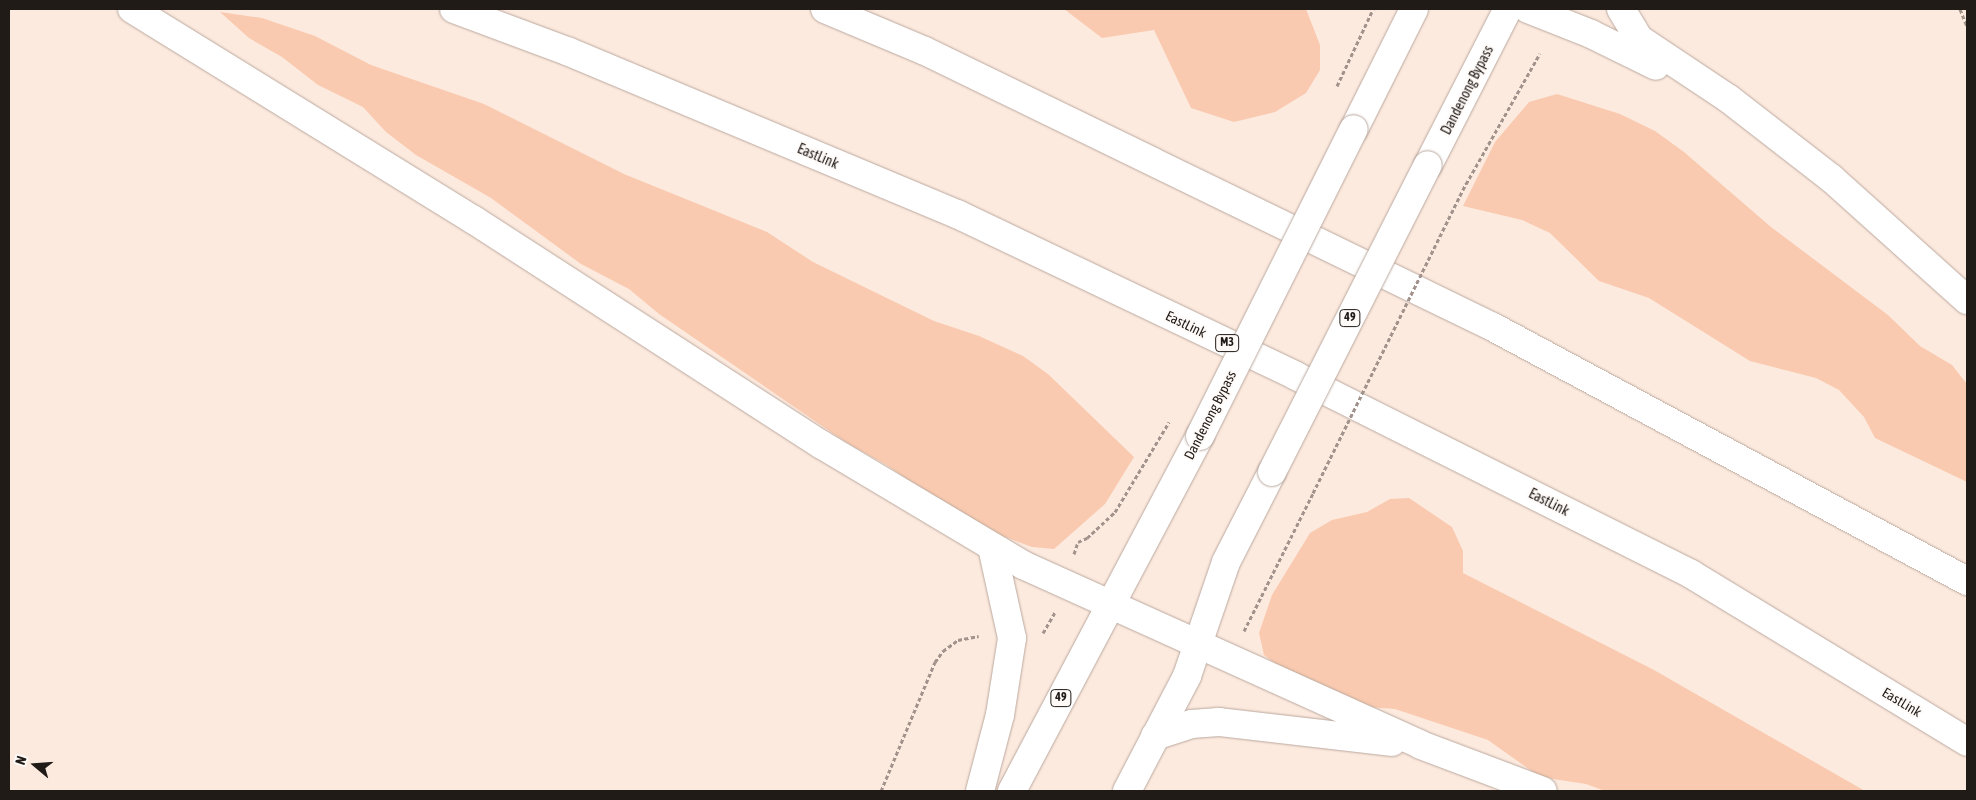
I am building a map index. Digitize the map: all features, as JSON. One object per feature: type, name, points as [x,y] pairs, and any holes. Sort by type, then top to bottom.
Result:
[{"type":"highway","points":[[132,9],[474,220],[822,445],[992,547],[1111,606],[1198,643],[1421,745],[1543,791]]},
{"type":"highway","name":"EastLink","points":[[454,9],[567,50],[957,214],[1296,376],[1691,574],[1967,742]]},
{"type":"highway","points":[[825,9],[944,60],[1493,326],[1967,581]]},
{"type":"highway","name":"Dandenong Bypass","points":[[1012,791],[1200,436],[1414,9]]},
{"type":"highway","name":"Dandenong Bypass","points":[[1127,791],[1187,676],[1226,562],[1508,9]]},
{"type":"highway","points":[[1528,9],[1592,34],[1763,127]]},
{"type":"highway","points":[[1621,9],[1639,39],[1729,99],[1831,178],[1967,300]]},
{"type":"highway","points":[[980,791],[1000,715],[1012,638],[992,547]]},
{"type":"highway","points":[[1155,736],[1191,724],[1220,722],[1421,745]]},
{"type":"path","points":[[1337,88],[1374,9]]},
{"type":"path","points":[[1960,9],[1967,26]]},
{"type":"path","points":[[1240,638],[1314,493],[1466,184],[1540,53]]},
{"type":"shaded area","points":[[1064,9],[1306,9],[1320,45],[1320,70],[1306,93],[1275,112],[1234,122],[1191,108],[1154,30],[1102,38]]},
{"type":"shaded area","points":[[220,12],[262,18],[315,36],[371,65],[484,104],[624,174],[767,232],[813,262],[934,321],[979,336],[1023,356],[1048,374],[1134,457],[1105,504],[1054,549],[1032,547],[975,526],[885,464],[847,443],[659,314],[629,289],[581,264],[491,198],[416,155],[386,132],[363,107],[318,85],[282,57],[249,38]]},
{"type":"shaded area","points":[[1557,94],[1620,114],[1655,131],[1684,152],[1771,227],[1888,315],[1920,346],[1952,365],[1967,384],[1967,482],[1875,438],[1864,417],[1839,390],[1816,378],[1750,361],[1649,298],[1599,281],[1550,233],[1522,220],[1463,206],[1495,142],[1529,102]]},
{"type":"shaded area","points":[[1409,498],[1452,527],[1463,551],[1463,573],[1654,670],[1865,791],[1605,791],[1586,784],[1540,777],[1488,740],[1395,709],[1354,706],[1293,677],[1264,655],[1259,633],[1272,595],[1310,533],[1332,520],[1367,512],[1390,499]]}]
